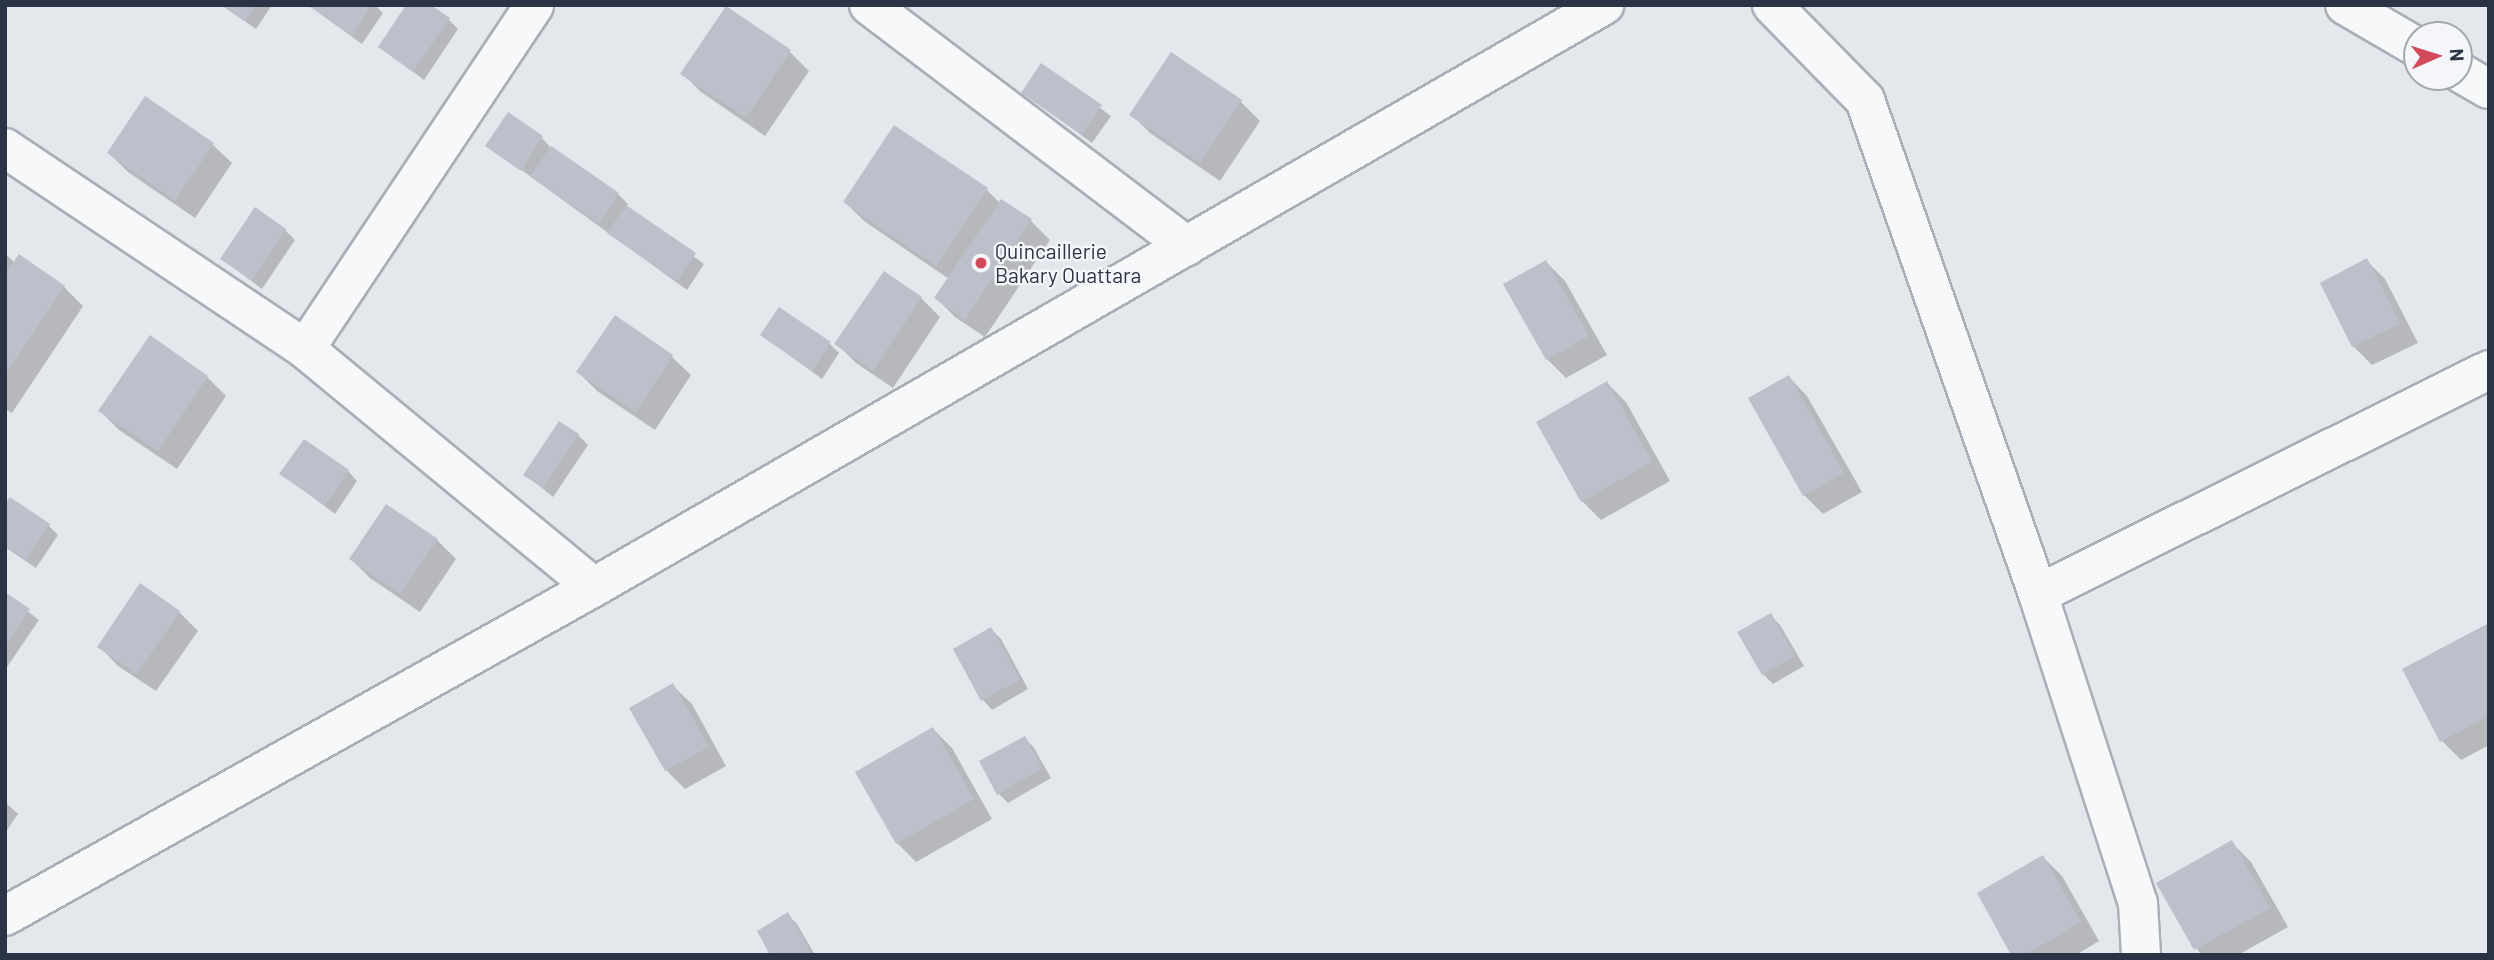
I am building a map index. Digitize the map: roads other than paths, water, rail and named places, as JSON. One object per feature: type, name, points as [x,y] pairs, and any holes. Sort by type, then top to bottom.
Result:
[{"type":"street","points":[[305,349],[534,5]]},
{"type":"street","points":[[869,5],[1187,246]]},
{"type":"street","points":[[6,914],[594,587],[1604,5]]},
{"type":"street","points":[[1772,5],[1866,100],[2038,594],[2138,904],[2141,955]]},
{"type":"street","points":[[2345,5],[2403,39]]},
{"type":"street","points":[[2473,80],[2489,89]]},
{"type":"street","points":[[5,148],[305,349],[594,587]]},
{"type":"street","points":[[2038,594],[2489,370]]},
{"type":"place","name":"Quincaillerie Bakary Ouattara","points":[[981,263]]}]
